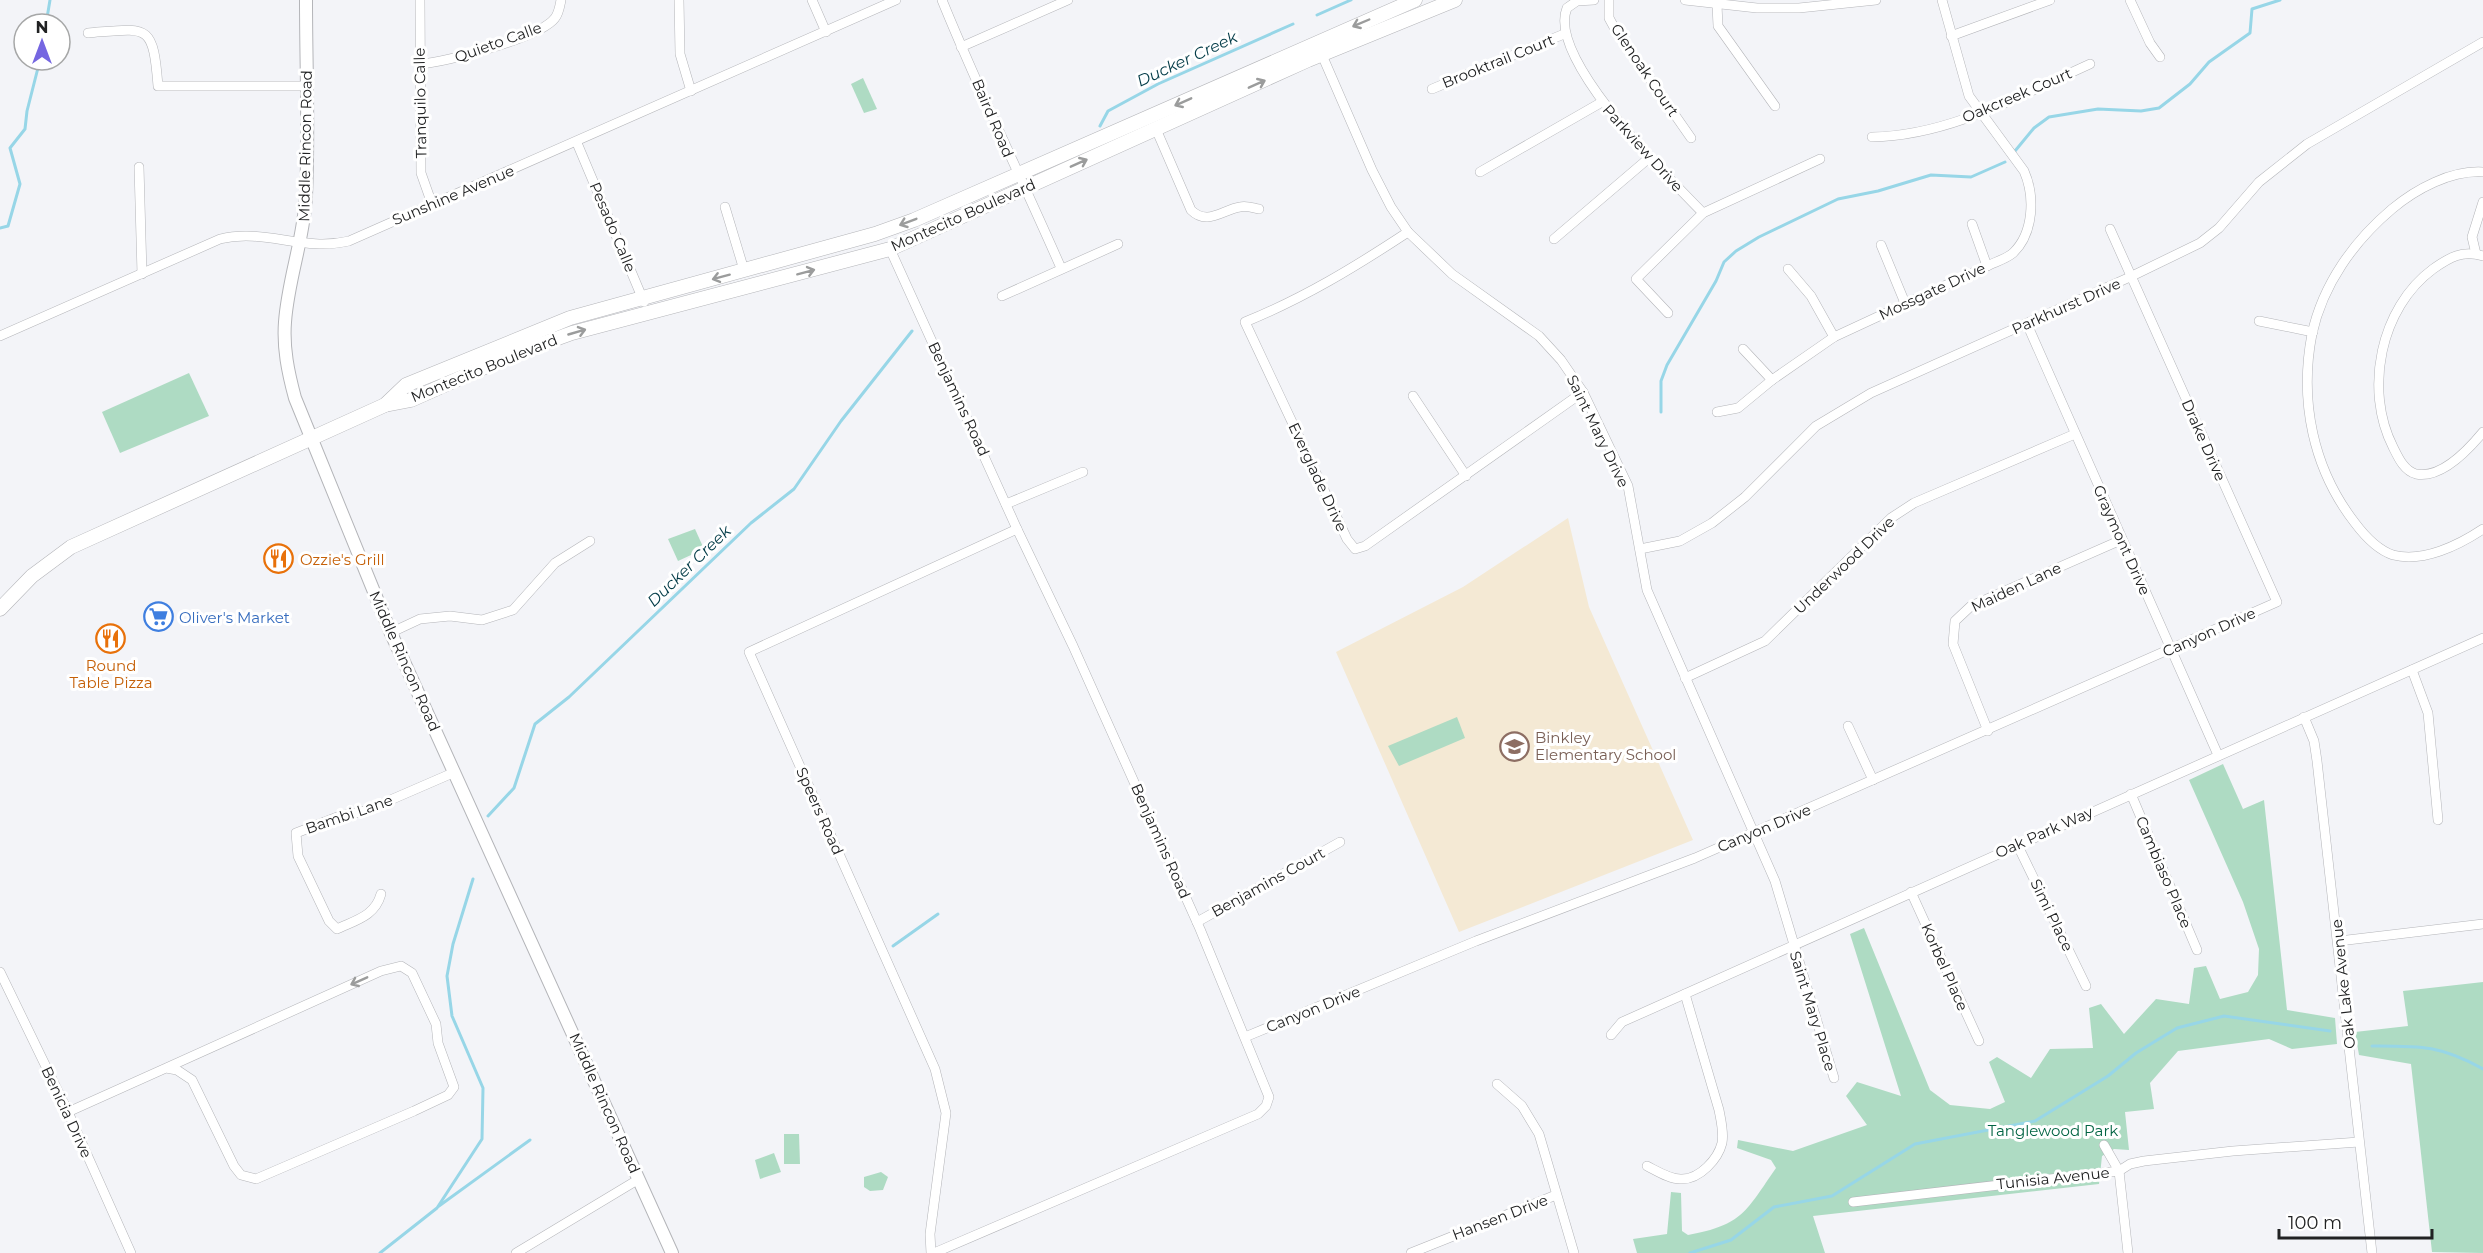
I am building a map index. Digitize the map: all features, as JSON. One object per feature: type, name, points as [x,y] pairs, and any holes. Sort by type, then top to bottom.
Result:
[{"type":"main road","name":"Montecito Boulevard","points":[[0,609],[32,576],[71,547],[385,405],[411,400],[514,354],[572,333],[890,249],[1022,181],[1415,0]]},
{"type":"main road","name":"Montecito Boulevard","points":[[385,405],[406,386],[570,318],[875,234],[1022,181],[1156,129],[1322,55],[1455,0]]},
{"type":"street","name":"Middle Rincon Road","points":[[306,0],[306,196],[300,243],[289,288],[284,351],[295,398],[390,633],[672,1253]]},
{"type":"street","name":"Tranquilo Calle","points":[[420,0],[421,173],[432,204]]},
{"type":"street","name":"Quieto Calle","points":[[420,64],[440,62],[495,46],[543,27],[556,17],[561,0]]},
{"type":"street","points":[[679,0],[680,54],[691,91]]},
{"type":"street","points":[[812,0],[826,32]]},
{"type":"street","name":"Sunshine Avenue","points":[[0,336],[220,239],[240,234],[328,246],[349,241],[896,0]]},
{"type":"street","name":"Baird Road","points":[[942,0],[1061,268]]},
{"type":"street","points":[[961,47],[1068,0]]},
{"type":"street","points":[[1564,34],[1563,20],[1567,8],[1577,1],[1594,0]]},
{"type":"street","name":"Glenoak Court","points":[[1609,0],[1609,18],[1615,29],[1691,138]]},
{"type":"street","points":[[1685,0],[1717,5],[1799,8],[1876,0]]},
{"type":"street","name":"Mossgate Drive","points":[[1717,412],[1738,408],[1772,380],[1834,337],[2012,254],[2027,229],[2031,210],[2030,185],[2016,161],[1969,96],[1942,0]]},
{"type":"street","points":[[1951,36],[2050,0]]},
{"type":"street","points":[[2130,0],[2150,43],[2160,57]]},
{"type":"street","points":[[1717,5],[1718,26],[1775,106]]},
{"type":"street","points":[[88,33],[130,30],[141,32],[155,48],[159,86],[307,86]]},
{"type":"street","name":"Brooktrail Court","points":[[1432,89],[1564,34]]},
{"type":"street","name":"Parkview Drive","points":[[1564,34],[1602,102],[1649,158],[1702,213]]},
{"type":"street","name":"Parkhurst Drive","points":[[1640,549],[1680,541],[1712,523],[1745,497],[1816,426],[1872,393],[2130,277],[2200,243],[2218,228],[2259,182],[2307,144],[2483,42]]},
{"type":"street","name":"Saint Mary Drive","points":[[1322,55],[1372,170],[1391,207],[1408,232],[1452,274],[1539,336],[1561,360],[1583,392],[1628,486],[1647,590],[1775,880],[1793,944]]},
{"type":"street","name":"Oakcreek Court","points":[[1872,137],[1900,136],[1980,114],[2090,64]]},
{"type":"street","points":[[1480,172],[1602,102]]},
{"type":"street","points":[[1156,129],[1191,210],[1197,216],[1205,218],[1242,206],[1259,209]]},
{"type":"street","name":"Pesado Calle","points":[[577,142],[643,298],[647,313]]},
{"type":"street","points":[[1554,239],[1649,158]]},
{"type":"street","points":[[1668,313],[1636,279],[1702,213],[1820,159]]},
{"type":"street","points":[[139,167],[142,274]]},
{"type":"street","points":[[2483,172],[2460,174],[2432,183],[2402,201],[2373,225],[2340,267],[2325,296],[2313,332],[2306,373],[2310,429],[2332,491],[2365,536],[2393,555],[2422,556],[2445,549],[2483,529]]},
{"type":"street","points":[[2479,255],[2472,237],[2483,201]]},
{"type":"street","points":[[726,207],[744,270]]},
{"type":"street","points":[[1972,224],[1987,266]]},
{"type":"street","name":"Drake Drive","points":[[2110,229],[2277,602]]},
{"type":"street","name":"Everglade Drive","points":[[1408,232],[1333,281],[1292,303],[1245,322],[1334,513],[1355,549],[1365,546],[1583,392]]},
{"type":"street","points":[[1002,296],[1118,244]]},
{"type":"street","points":[[1881,245],[1905,303]]},
{"type":"street","points":[[2479,255],[2483,246]]},
{"type":"street","name":"Benjamins Road","points":[[890,249],[1017,529],[1065,626],[1197,922],[1269,1097],[1266,1106],[1258,1114],[933,1253]]},
{"type":"street","points":[[2479,255],[2456,255],[2429,273],[2412,290],[2393,318],[2379,368],[2379,404],[2387,435],[2400,461],[2416,474],[2429,473],[2455,460],[2483,432]]},
{"type":"street","points":[[1788,268],[1811,296],[1834,337]]},
{"type":"street","points":[[2259,321],[2313,332]]},
{"type":"street","name":"Graymont Drive","points":[[2027,324],[2218,755]]},
{"type":"street","points":[[1743,349],[1772,380]]},
{"type":"street","points":[[1413,396],[1466,476]]},
{"type":"street","name":"Underwood Drive","points":[[1684,678],[1765,641],[1891,518],[1914,503],[2075,434]]},
{"type":"street","points":[[1006,504],[1083,472]]},
{"type":"street","name":"Speers Road","points":[[933,1253],[930,1234],[946,1113],[944,1095],[935,1069],[748,652],[1017,529]]},
{"type":"street","name":"Maiden Lane","points":[[1988,731],[1953,644],[1955,621],[1971,606],[2121,540]]},
{"type":"street","points":[[390,633],[420,618],[450,616],[482,620],[513,610],[555,563],[590,541]]},
{"type":"street","name":"Canyon Drive","points":[[1245,1037],[1476,941],[1684,862],[1988,731],[2277,602]]},
{"type":"street","name":"Oak Park Way","points":[[1611,1035],[1622,1022],[1793,944],[2483,638]]},
{"type":"street","points":[[2412,670],[2428,713],[2439,820]]},
{"type":"street","name":"Oak Lake Avenue","points":[[2304,717],[2314,741],[2317,761],[2339,940],[2372,1253]]},
{"type":"street","points":[[1848,726],[1874,780]]},
{"type":"street","name":"Bambi Lane","points":[[381,894],[378,904],[370,914],[337,929],[329,921],[298,856],[296,833],[340,816],[365,812],[455,772]]},
{"type":"street","name":"Cambiaso Place","points":[[2131,794],[2197,950]]},
{"type":"street","name":"Benjamins Court","points":[[1197,922],[1340,842]]},
{"type":"street","name":"Simi Place","points":[[2018,844],[2086,986]]},
{"type":"street","name":"Korbel Place","points":[[1911,892],[1978,1041]]},
{"type":"street","points":[[2339,940],[2483,924]]},
{"type":"street","name":"Saint Mary Place","points":[[1793,944],[1834,1078]]},
{"type":"street","points":[[68,1112],[381,971],[401,966],[412,973],[436,1024],[438,1043],[454,1087],[448,1095],[414,1111],[256,1179],[241,1175],[234,1166],[192,1080],[177,1070],[166,1068]]},
{"type":"street","name":"Benicia Drive","points":[[0,972],[68,1112],[131,1253]]},
{"type":"street","points":[[1647,1166],[1683,1179],[1699,1174],[1714,1160],[1722,1144],[1723,1127],[1719,1110],[1685,994]]},
{"type":"street","points":[[1497,1084],[1522,1106],[1539,1134],[1574,1253]]},
{"type":"street","name":"Tunisia Avenue","points":[[1853,1202],[2119,1171],[2130,1164],[2144,1161],[2245,1150],[2359,1142]]},
{"type":"street","points":[[2104,1145],[2119,1171],[2128,1253]]},
{"type":"street","points":[[516,1253],[639,1179]]},
{"type":"street","name":"Hansen Drive","points":[[1411,1253],[1556,1195]]},
{"type":"shaded area","name":"Binkley Elementary School","points":[[1568,518],[1589,607],[1693,840],[1459,932],[1336,652],[1463,587]]},
{"type":"green space","points":[[863,78],[877,109],[864,113],[851,84]]},
{"type":"green space","points":[[189,373],[209,416],[120,453],[102,412]]},
{"type":"green space","points":[[695,529],[704,549],[678,561],[668,539]]},
{"type":"green space","points":[[1457,717],[1465,738],[1399,766],[1388,746]]},
{"type":"green space","name":"Tanglewood Park","points":[[2223,764],[2243,809],[2264,800],[2287,1010],[2335,1018],[2337,1044],[2292,1049],[2269,1039],[2178,1051],[2150,1083],[2154,1109],[2125,1112],[2129,1150],[2114,1149],[2102,1156],[2099,1184],[1813,1216],[1825,1253],[1637,1253],[1633,1239],[1667,1234],[1671,1192],[1681,1193],[1682,1231],[1688,1235],[1721,1226],[1741,1214],[1776,1168],[1771,1160],[1737,1148],[1738,1140],[1793,1151],[1867,1125],[1846,1096],[1857,1082],[1901,1096],[1850,934],[1864,928],[1930,1090],[1950,1105],[1990,1109],[2005,1102],[1989,1062],[1997,1057],[2031,1078],[2050,1049],[2093,1048],[2089,1008],[2101,1004],[2124,1034],[2156,999],[2189,1004],[2194,968],[2206,966],[2220,999],[2248,992],[2258,975],[2259,949],[2243,902],[2189,780]]},
{"type":"green space","points":[[2483,982],[2483,1253],[2432,1252],[2411,1064],[2359,1055],[2355,1032],[2408,1026],[2403,991]]},
{"type":"green space","points":[[784,1134],[799,1134],[800,1164],[784,1164]]},
{"type":"green space","points":[[774,1153],[781,1172],[760,1179],[755,1160]]},
{"type":"green space","points":[[881,1172],[888,1177],[883,1190],[870,1191],[864,1187],[864,1177]]},
{"type":"waterway","points":[[48,12],[50,0]]},
{"type":"waterway","name":"Ducker Creek","points":[[1317,15],[1351,0]]},
{"type":"waterway","points":[[2015,151],[2034,128],[2049,117],[2098,109],[2141,111],[2159,108],[2190,84],[2209,62],[2250,33],[2252,9],[2280,0]]},
{"type":"waterway","name":"Ducker Creek","points":[[1100,126],[1108,111],[1158,84],[1293,24]]},
{"type":"waterway","points":[[0,228],[8,226],[20,184],[10,148],[25,129],[37,72]]},
{"type":"waterway","points":[[1661,412],[1661,381],[1667,365],[1716,281],[1724,262],[1736,251],[1759,237],[1838,199],[1878,191],[1931,175],[1971,177],[2005,162]]},
{"type":"waterway","name":"Ducker Creek","points":[[488,816],[514,788],[535,724],[569,697],[751,523],[794,489],[841,421],[912,331]]},
{"type":"waterway","name":"Ducker Creek","points":[[380,1253],[437,1208],[482,1139],[483,1088],[452,1016],[447,976],[453,944],[473,879]]},
{"type":"waterway","points":[[893,946],[938,914]]},
{"type":"waterway","points":[[1690,1253],[1731,1240],[1774,1207],[1832,1196],[1915,1144],[2035,1121],[2108,1076],[2136,1053],[2177,1028],[2224,1016],[2330,1031]]},
{"type":"waterway","points":[[2372,1046],[2404,1046],[2442,1051],[2483,1069]]},
{"type":"waterway","points":[[439,1206],[530,1140]]},
{"type":"place","name":"Ozzie's Grill","points":[[279,559]]},
{"type":"place","name":"Oliver's Market","points":[[158,617]]},
{"type":"place","name":"Round Table Pizza","points":[[111,638]]},
{"type":"place","name":"Binkley Elementary School","points":[[1514,746]]}]
